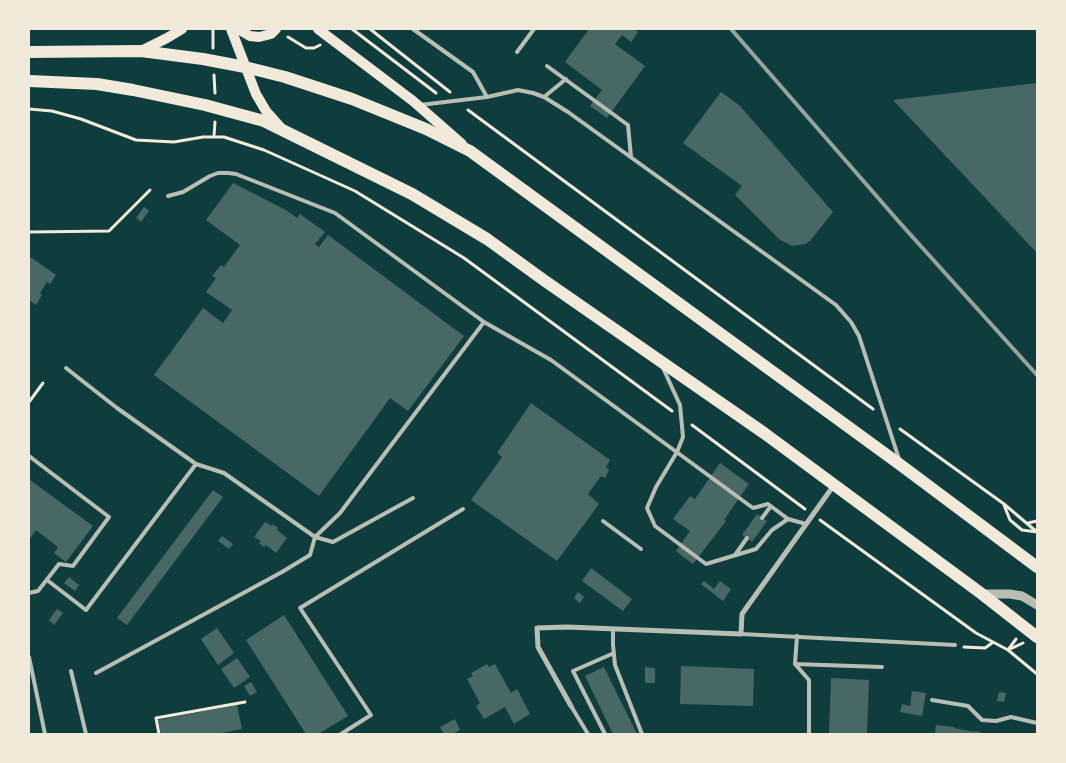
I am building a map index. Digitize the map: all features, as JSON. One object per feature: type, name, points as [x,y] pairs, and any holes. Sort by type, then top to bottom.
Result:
[{"type":"main road","points":[[141,51],[182,29]]},
{"type":"main road","points":[[231,29],[261,103],[283,129]]},
{"type":"main road","points":[[238,29],[250,36],[259,37],[271,34],[276,29]]},
{"type":"main road","points":[[319,29],[418,105],[470,151],[1036,565]]},
{"type":"main road","points":[[29,52],[141,51],[203,59],[245,67],[285,77],[352,99],[426,129],[470,151]]},
{"type":"main road","points":[[29,81],[97,84],[133,90],[216,108],[264,121],[412,194],[487,239],[764,433],[982,594],[1037,637]]},
{"type":"street","points":[[571,706],[538,647],[537,628],[567,627],[741,634],[742,614],[835,485]]},
{"type":"street","points":[[982,594],[1022,596],[1037,605]]},
{"type":"lane","points":[[413,29],[473,72],[486,96]]},
{"type":"lane","points":[[517,52],[534,29]]},
{"type":"lane","points":[[547,66],[628,125],[631,157]]},
{"type":"lane","points":[[544,97],[566,79]]},
{"type":"lane","points":[[418,105],[456,101],[518,90],[544,97],[568,112],[836,305],[851,322],[859,336],[902,466]]},
{"type":"lane","points":[[168,196],[183,192],[210,176],[223,172],[236,174],[335,213],[484,322],[551,360],[753,508],[768,504],[788,520],[806,524]]},
{"type":"lane","points":[[96,672],[198,618],[310,555],[315,537],[340,513],[484,322]]},
{"type":"lane","points":[[657,358],[680,405],[683,437],[647,508],[655,526],[706,564],[756,549],[772,530],[788,520]]},
{"type":"lane","points":[[66,368],[117,408],[196,464],[224,473],[315,537],[333,542],[413,498]]},
{"type":"lane","points":[[29,456],[110,517],[73,566],[59,564],[38,591],[29,592]]},
{"type":"lane","points":[[47,580],[86,610],[196,464]]},
{"type":"lane","points":[[762,518],[771,506]]},
{"type":"lane","points":[[341,734],[371,715],[300,608],[463,509]]},
{"type":"lane","points":[[603,521],[641,549]]},
{"type":"lane","points":[[735,555],[747,538]]},
{"type":"lane","points":[[613,629],[615,665],[642,734]]},
{"type":"lane","points":[[741,634],[955,645]]},
{"type":"lane","points":[[797,636],[795,664],[810,680],[809,734]]},
{"type":"lane","points":[[605,734],[573,671],[614,653]]},
{"type":"lane","points":[[29,657],[44,734]]},
{"type":"lane","points":[[795,664],[882,666]]},
{"type":"lane","points":[[71,671],[86,734]]},
{"type":"lane","points":[[932,700],[968,706],[982,720],[996,721],[1011,717],[1037,723]]},
{"type":"lane","points":[[571,706],[588,734]]},
{"type":"path","points":[[213,29],[213,50]]},
{"type":"path","points":[[352,29],[435,92]]},
{"type":"path","points":[[370,29],[450,92],[456,101]]},
{"type":"path","points":[[288,37],[302,47],[309,49],[323,42]]},
{"type":"path","points":[[214,72],[216,99]]},
{"type":"path","points":[[466,108],[876,411]]},
{"type":"path","points":[[29,109],[52,111],[81,118],[136,140],[174,142],[214,136],[224,137],[264,150],[355,191],[464,258],[976,634],[1008,650],[1037,674]]},
{"type":"path","points":[[214,136],[215,127]]},
{"type":"path","points":[[29,232],[109,231],[150,190]]},
{"type":"path","points":[[29,402],[43,383]]},
{"type":"path","points":[[900,428],[1028,522],[1037,532]]},
{"type":"path","points":[[1004,504],[1010,520],[1022,530],[1037,532]]},
{"type":"path","points":[[1028,522],[1037,521]]},
{"type":"path","points":[[1008,650],[1016,638]]},
{"type":"path","points":[[955,645],[960,647],[986,648],[992,643]]},
{"type":"path","points":[[1008,650],[1023,644]]},
{"type":"path","points":[[159,734],[156,718],[246,702]]},
{"type":"building","points":[[589,29],[634,29],[638,32],[631,42],[622,35],[615,44],[645,66],[607,118],[590,106],[602,90],[565,62]]},
{"type":"building","points":[[1037,83],[1037,253],[893,100]]},
{"type":"building","points":[[721,92],[740,106],[833,212],[810,241],[805,244],[792,246],[779,239],[735,195],[742,186],[683,143]]},
{"type":"building","points":[[233,183],[286,210],[297,218],[300,214],[325,232],[315,244],[319,247],[328,235],[464,336],[408,411],[390,398],[319,496],[154,375],[203,308],[223,323],[232,310],[206,292],[216,278],[212,276],[221,265],[224,267],[240,245],[206,220]]},
{"type":"building","points":[[144,207],[149,211],[141,222],[136,218]]},
{"type":"building","points":[[29,256],[56,275],[50,284],[47,282],[40,293],[42,295],[36,305],[29,300]]},
{"type":"building","points":[[531,403],[610,460],[606,467],[609,470],[605,478],[601,476],[588,494],[599,504],[557,561],[471,500],[502,457],[497,453]]},
{"type":"building","points":[[720,463],[749,484],[724,520],[726,521],[693,564],[676,551],[690,531],[673,519],[690,496],[695,499]]},
{"type":"building","points":[[30,480],[93,526],[66,562],[54,553],[58,547],[36,530],[29,540]]},
{"type":"building","points":[[213,490],[223,497],[127,625],[117,618]]},
{"type":"building","points":[[757,514],[767,521],[752,542],[742,535]]},
{"type":"building","points":[[265,522],[272,526],[273,524],[287,538],[276,553],[266,545],[264,547],[259,543],[261,541],[254,537]]},
{"type":"building","points":[[222,536],[233,544],[229,549],[218,541]]},
{"type":"building","points":[[591,568],[632,599],[623,611],[582,581]]},
{"type":"building","points":[[69,577],[79,585],[75,591],[64,583]]},
{"type":"building","points":[[704,581],[714,589],[720,581],[731,589],[723,601],[701,584]]},
{"type":"building","points":[[578,592],[584,597],[580,603],[574,598]]},
{"type":"building","points":[[57,609],[63,613],[54,625],[49,620]]},
{"type":"building","points":[[284,615],[348,716],[318,734],[306,734],[246,640]]},
{"type":"building","points":[[217,628],[234,653],[218,665],[201,639]]},
{"type":"building","points":[[237,658],[250,677],[234,688],[221,669]]},
{"type":"building","points":[[487,664],[489,667],[495,664],[511,693],[517,689],[530,714],[514,724],[505,707],[484,719],[476,706],[480,703],[467,679],[473,676],[471,673]]},
{"type":"building","points":[[681,666],[754,669],[753,706],[680,704]]},
{"type":"building","points":[[604,667],[637,734],[613,734],[585,676]]},
{"type":"building","points":[[645,667],[655,668],[655,683],[645,683]]},
{"type":"building","points":[[831,678],[869,680],[867,734],[829,734]]},
{"type":"building","points":[[251,682],[257,692],[250,696],[244,686]]},
{"type":"building","points":[[912,691],[926,693],[922,716],[900,712],[902,704],[910,706]]},
{"type":"building","points":[[999,692],[1006,693],[1004,702],[997,701]]},
{"type":"building","points":[[237,705],[242,729],[217,734],[161,734],[158,720]]},
{"type":"building","points":[[455,719],[460,730],[453,734],[444,734],[440,727]]},
{"type":"building","points":[[936,725],[954,727],[983,733],[935,734]]},
{"type":"railway","points":[[731,29],[900,223],[1037,375]]}]
